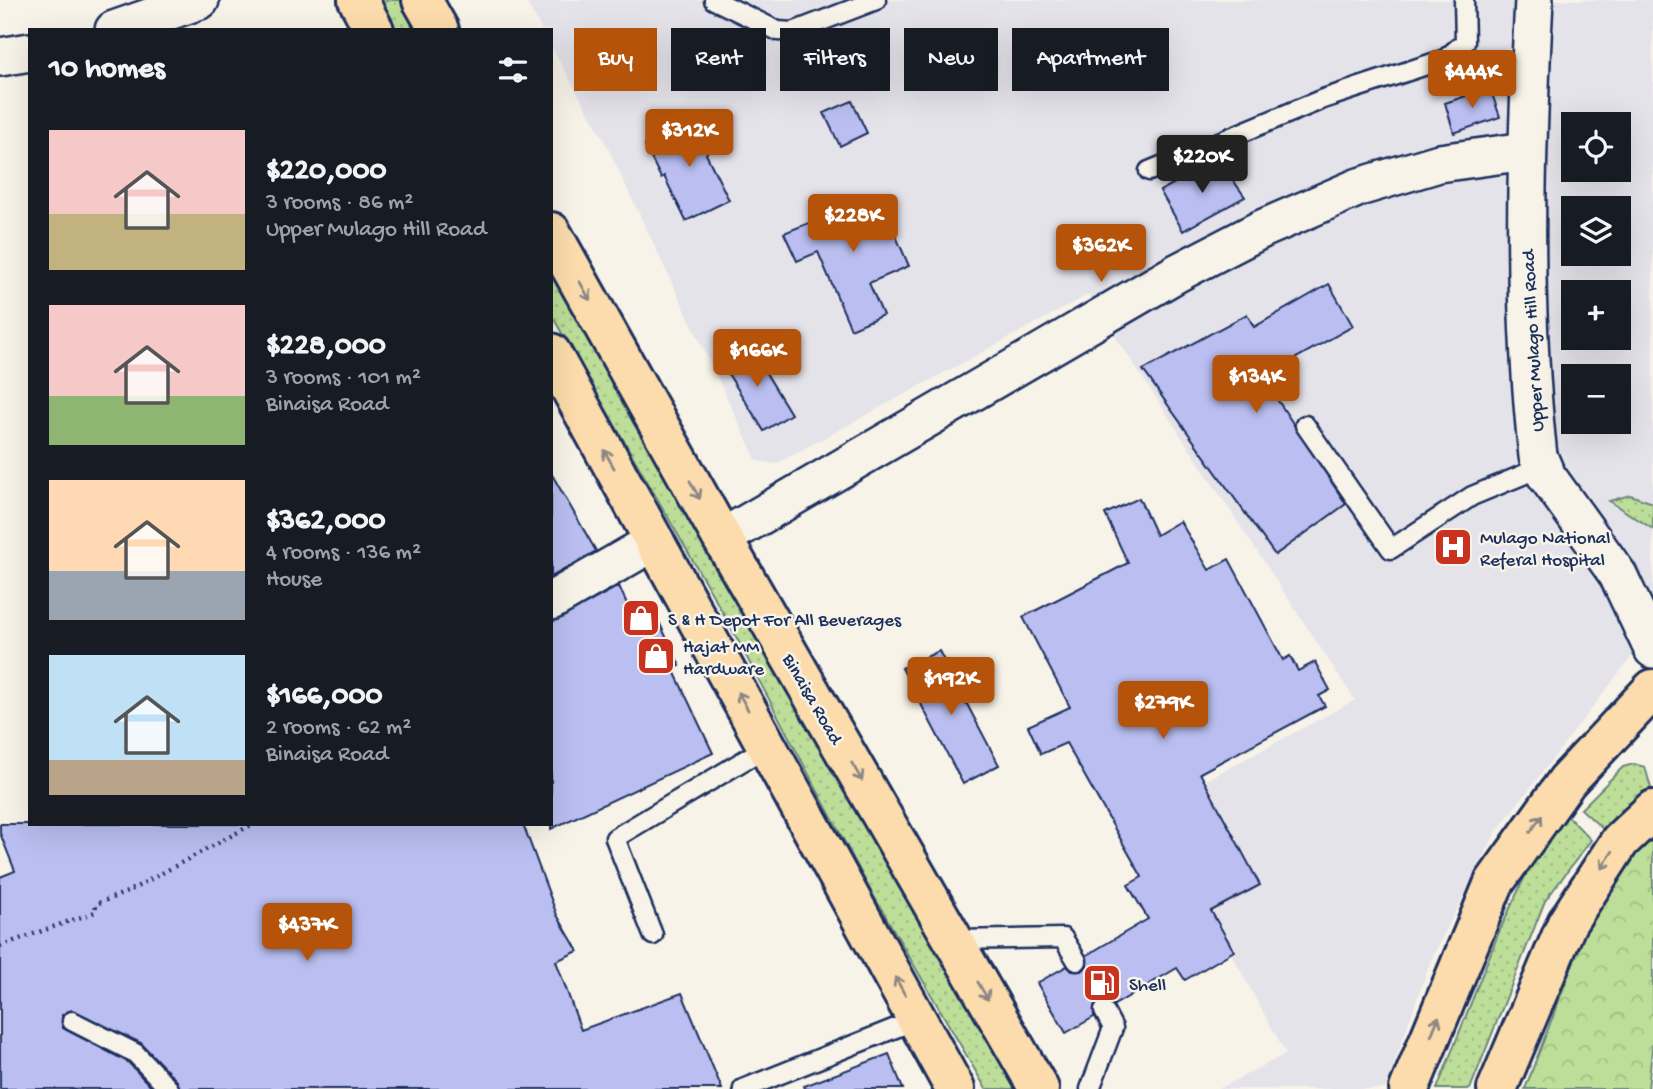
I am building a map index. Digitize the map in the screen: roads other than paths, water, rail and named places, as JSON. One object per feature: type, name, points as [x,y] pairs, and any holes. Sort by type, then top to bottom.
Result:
[{"type":"main road","points":[[358,0],[373,28]]},
{"type":"main road","points":[[422,0],[438,28]]},
{"type":"main road","name":"Binaisa Road","points":[[553,236],[722,538],[1040,1089]]},
{"type":"main road","points":[[553,359],[955,1089]]},
{"type":"main road","points":[[1409,1089],[1494,883],[1567,781],[1653,689]]},
{"type":"main road","points":[[1497,1089],[1567,923],[1620,841],[1653,810]]},
{"type":"street","points":[[120,28],[200,0]]},
{"type":"street","name":"Upper Mulago Hill Road","points":[[1534,0],[1526,151],[1526,298],[1536,438],[1542,467],[1636,583],[1653,649]]},
{"type":"street","points":[[0,57],[28,52]]},
{"type":"street","points":[[722,538],[1177,273],[1262,229],[1359,187],[1438,163],[1526,151]]},
{"type":"street","points":[[553,600],[655,541]]},
{"type":"lane","points":[[713,0],[778,31],[793,32],[876,0]]},
{"type":"lane","points":[[1149,171],[1323,99],[1445,59],[1465,41],[1464,0]]},
{"type":"lane","points":[[1304,425],[1391,549],[1472,496],[1542,467]]},
{"type":"lane","points":[[653,935],[615,838],[768,746]]},
{"type":"lane","points":[[953,940],[1063,938],[1077,961]]},
{"type":"lane","points":[[1090,1089],[1113,1028],[1104,1011]]},
{"type":"lane","points":[[743,1089],[918,1019]]},
{"type":"lane","points":[[72,1021],[135,1053],[169,1089]]},
{"type":"place","name":"Mulago National Referal Hospital","points":[[1453,547]]},
{"type":"place","name":"S & H Depot For All Beverages","points":[[641,618]]},
{"type":"place","name":"Hajat MM Hardware","points":[[656,656]]},
{"type":"place","name":"Shell","points":[[1102,983]]}]
